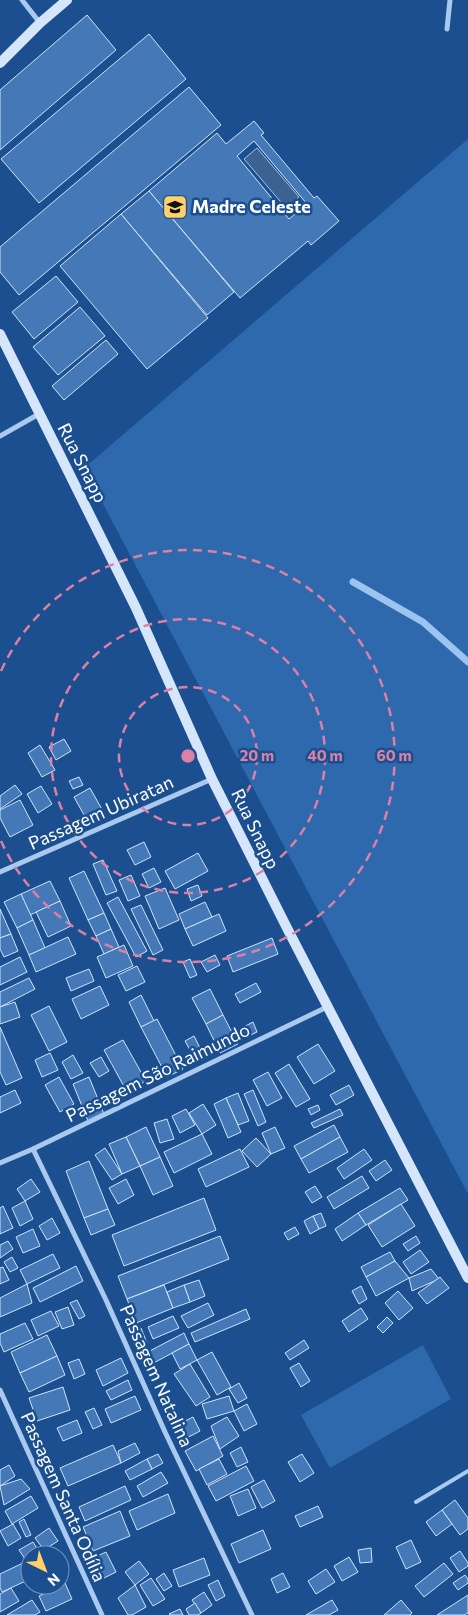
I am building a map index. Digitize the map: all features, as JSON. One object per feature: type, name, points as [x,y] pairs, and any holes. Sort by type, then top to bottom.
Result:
[{"type":"main road","points":[[0,63],[40,23],[67,0]]},
{"type":"main road","name":"Rua Snapp","points":[[0,334],[136,608],[212,779],[468,1278]]},
{"type":"street","points":[[22,0],[40,23]]},
{"type":"street","points":[[447,29],[450,0]]},
{"type":"street","points":[[0,436],[39,414]]},
{"type":"street","name":"Passagem Ubiratan","points":[[0,872],[212,779]]},
{"type":"street","name":"Passagem São Raimundo","points":[[0,1163],[33,1149],[328,1006]]},
{"type":"street","name":"Passagem Natalina","points":[[33,1149],[106,1300],[164,1432],[252,1615]]},
{"type":"street","name":"Passagem Santa Odília","points":[[0,1390],[102,1615]]},
{"type":"lane","points":[[416,1502],[468,1471]]},
{"type":"shaded area","points":[[468,139],[468,1194],[84,468]]},
{"type":"shaded area","points":[[257,148],[299,197],[286,208],[244,159]]},
{"type":"shaded area","points":[[423,1345],[451,1399],[330,1468],[301,1415]]},
{"type":"building","points":[[87,15],[116,50],[0,150],[0,90]]},
{"type":"building","points":[[149,34],[186,79],[39,203],[1,159]]},
{"type":"building","points":[[189,87],[221,125],[19,295],[0,272],[0,247]]},
{"type":"building","points":[[254,121],[264,133],[261,135],[314,198],[317,196],[339,221],[311,245],[308,241],[240,298],[149,191],[217,133],[226,144]],"holes":[[[254,141],[307,204],[289,219],[237,156]]]},
{"type":"building","points":[[149,191],[234,292],[207,315],[121,214]]},
{"type":"building","points":[[121,214],[208,318],[147,369],[60,266]]},
{"type":"building","points":[[56,276],[78,302],[34,339],[12,312]]},
{"type":"building","points":[[80,307],[105,336],[58,375],[33,347]]},
{"type":"building","points":[[106,340],[118,354],[64,400],[52,386]]},
{"type":"building","points":[[64,739],[71,751],[56,760],[49,747]]},
{"type":"building","points":[[40,745],[55,770],[42,777],[28,753]]},
{"type":"building","points":[[79,777],[83,785],[73,789],[69,781]]},
{"type":"building","points":[[15,785],[22,794],[0,809],[0,796]]},
{"type":"building","points":[[41,786],[52,804],[38,813],[27,794]]},
{"type":"building","points":[[90,788],[104,813],[88,822],[74,797]]},
{"type":"building","points":[[20,800],[33,825],[10,837],[0,818],[0,810]]},
{"type":"building","points":[[144,842],[151,857],[135,865],[127,850]]},
{"type":"building","points":[[198,853],[208,871],[175,889],[165,871]]},
{"type":"building","points":[[103,860],[117,891],[106,895],[93,864]]},
{"type":"building","points":[[154,868],[161,882],[149,888],[142,874]]},
{"type":"building","points":[[84,871],[104,913],[88,920],[69,878]]},
{"type":"building","points":[[131,875],[140,896],[128,901],[119,880]]},
{"type":"building","points":[[50,881],[60,901],[30,915],[21,894]]},
{"type":"building","points":[[198,885],[202,896],[191,901],[187,889]]},
{"type":"building","points":[[165,888],[179,920],[159,929],[145,896]]},
{"type":"building","points":[[21,894],[33,920],[17,928],[4,902]]},
{"type":"building","points":[[118,897],[147,951],[136,957],[107,903]]},
{"type":"building","points":[[60,901],[71,926],[48,937],[36,912]]},
{"type":"building","points":[[205,902],[212,917],[185,929],[179,914]]},
{"type":"building","points":[[141,905],[163,950],[153,955],[131,909]]},
{"type":"building","points":[[0,909],[11,934],[0,938]]},
{"type":"building","points":[[104,913],[111,929],[96,936],[88,920]]},
{"type":"building","points":[[219,914],[226,931],[193,946],[185,929]]},
{"type":"building","points":[[33,920],[45,948],[29,955],[17,928]]},
{"type":"building","points":[[111,929],[119,947],[104,954],[96,936]]},
{"type":"building","points":[[11,934],[18,951],[4,957],[0,949],[0,938]]},
{"type":"building","points":[[68,937],[76,954],[36,972],[29,955]]},
{"type":"building","points":[[272,938],[278,954],[233,972],[227,956]]},
{"type":"building","points":[[124,945],[133,966],[106,978],[97,957]]},
{"type":"building","points":[[215,955],[220,965],[207,972],[201,962]]},
{"type":"building","points":[[20,957],[27,972],[0,985],[0,967]]},
{"type":"building","points":[[190,959],[197,975],[190,978],[183,962]]},
{"type":"building","points":[[137,966],[145,982],[126,991],[118,975]]},
{"type":"building","points":[[89,969],[94,981],[71,991],[66,978]]},
{"type":"building","points":[[29,978],[35,989],[0,1007],[0,992]]},
{"type":"building","points":[[256,983],[261,992],[240,1003],[235,994]]},
{"type":"building","points":[[100,986],[109,1005],[81,1019],[72,999]]},
{"type":"building","points":[[210,989],[223,1015],[206,1024],[192,998]]},
{"type":"building","points":[[141,995],[154,1021],[141,1027],[129,1002]]},
{"type":"building","points":[[15,1002],[20,1017],[0,1024],[0,1007]]},
{"type":"building","points":[[49,1006],[67,1042],[49,1051],[31,1015]]},
{"type":"building","points":[[223,1015],[238,1044],[220,1053],[206,1024]]},
{"type":"building","points":[[157,1019],[183,1069],[167,1077],[141,1027]]},
{"type":"building","points":[[253,1022],[257,1032],[242,1039],[238,1030]]},
{"type":"building","points":[[0,1027],[22,1078],[6,1085],[0,1072]]},
{"type":"building","points":[[194,1036],[204,1056],[196,1061],[185,1041]]},
{"type":"building","points":[[123,1040],[146,1081],[127,1092],[104,1050]]},
{"type":"building","points":[[318,1044],[335,1071],[314,1084],[297,1057]]},
{"type":"building","points":[[50,1053],[58,1070],[42,1077],[35,1060]]},
{"type":"building","points":[[73,1055],[83,1073],[71,1079],[62,1062]]},
{"type":"building","points":[[101,1057],[109,1071],[99,1077],[90,1063]]},
{"type":"building","points":[[289,1064],[310,1099],[296,1107],[275,1073]]},
{"type":"building","points":[[268,1072],[282,1098],[267,1106],[253,1080]]},
{"type":"building","points":[[59,1077],[74,1104],[60,1112],[45,1085]]},
{"type":"building","points":[[89,1077],[104,1114],[88,1121],[73,1084]]},
{"type":"building","points":[[349,1085],[354,1095],[336,1105],[330,1095]]},
{"type":"building","points":[[15,1090],[21,1103],[0,1113],[0,1097]]},
{"type":"building","points":[[253,1090],[266,1122],[258,1126],[244,1094]]},
{"type":"building","points":[[238,1093],[249,1121],[238,1125],[226,1098]]},
{"type":"building","points":[[226,1098],[241,1132],[228,1138],[214,1104]]},
{"type":"building","points":[[203,1104],[216,1125],[202,1134],[189,1113]]},
{"type":"building","points":[[318,1105],[320,1110],[311,1115],[308,1109]]},
{"type":"building","points":[[186,1109],[195,1125],[180,1133],[172,1116]]},
{"type":"building","points":[[340,1109],[343,1115],[314,1128],[311,1123]]},
{"type":"building","points":[[167,1119],[174,1139],[160,1143],[154,1123]]},
{"type":"building","points":[[334,1125],[340,1137],[301,1159],[294,1146]]},
{"type":"building","points":[[146,1127],[160,1157],[140,1166],[126,1137]]},
{"type":"building","points":[[275,1127],[285,1148],[271,1154],[262,1133]]},
{"type":"building","points":[[202,1134],[212,1154],[174,1173],[164,1152]]},
{"type":"building","points":[[126,1137],[140,1166],[122,1174],[109,1144]]},
{"type":"building","points":[[340,1137],[348,1152],[309,1173],[301,1159]]},
{"type":"building","points":[[256,1138],[271,1154],[257,1167],[242,1151]]},
{"type":"building","points":[[105,1148],[122,1174],[112,1180],[95,1155]]},
{"type":"building","points":[[240,1149],[249,1167],[206,1187],[198,1169]]},
{"type":"building","points":[[364,1149],[372,1160],[344,1179],[337,1168]]},
{"type":"building","points":[[160,1157],[173,1186],[153,1195],[140,1166]]},
{"type":"building","points":[[385,1160],[392,1170],[376,1181],[369,1171]]},
{"type":"building","points":[[89,1161],[108,1209],[84,1218],[66,1171]]},
{"type":"building","points":[[362,1176],[369,1188],[334,1209],[327,1197]]},
{"type":"building","points":[[31,1179],[40,1192],[25,1201],[17,1189]]},
{"type":"building","points":[[126,1179],[134,1195],[118,1204],[109,1188]]},
{"type":"building","points":[[315,1186],[322,1197],[312,1203],[305,1192]]},
{"type":"building","points":[[400,1188],[408,1200],[366,1225],[358,1213]]},
{"type":"building","points":[[204,1198],[216,1230],[124,1266],[112,1235]]},
{"type":"building","points":[[25,1201],[33,1219],[20,1226],[12,1208]]},
{"type":"building","points":[[401,1204],[415,1226],[382,1247],[368,1225]]},
{"type":"building","points":[[3,1206],[13,1228],[0,1234],[0,1208]]},
{"type":"building","points":[[108,1209],[115,1225],[91,1235],[84,1218]]},
{"type":"building","points":[[321,1213],[326,1226],[319,1229],[313,1216]]},
{"type":"building","points":[[358,1213],[366,1225],[342,1241],[335,1229]]},
{"type":"building","points":[[313,1216],[319,1229],[310,1234],[304,1221]]},
{"type":"building","points":[[52,1218],[60,1233],[47,1240],[39,1226]]},
{"type":"building","points":[[295,1227],[299,1234],[288,1240],[284,1233]]},
{"type":"building","points":[[33,1229],[40,1246],[23,1253],[16,1237]]},
{"type":"building","points":[[220,1236],[229,1259],[127,1299],[118,1276]]},
{"type":"building","points":[[416,1236],[420,1243],[408,1251],[403,1244]]},
{"type":"building","points":[[8,1241],[13,1249],[0,1258],[0,1245]]},
{"type":"building","points":[[420,1250],[429,1262],[411,1274],[403,1262]]},
{"type":"building","points":[[390,1252],[395,1261],[366,1277],[361,1267]]},
{"type":"building","points":[[53,1254],[60,1268],[27,1284],[20,1270]]},
{"type":"building","points":[[12,1257],[18,1268],[10,1272],[4,1262]]},
{"type":"building","points":[[395,1261],[409,1278],[376,1296],[366,1277]]},
{"type":"building","points":[[76,1266],[83,1281],[40,1302],[33,1288]]},
{"type":"building","points":[[3,1267],[9,1280],[0,1284],[0,1268]]},
{"type":"building","points":[[431,1269],[439,1279],[412,1291],[409,1278]]},
{"type":"building","points":[[440,1277],[449,1288],[427,1304],[418,1293]]},
{"type":"building","points":[[199,1280],[205,1296],[190,1302],[184,1285]]},
{"type":"building","points":[[27,1284],[32,1303],[0,1317],[0,1298]]},
{"type":"building","points":[[164,1285],[173,1308],[136,1323],[127,1299]]},
{"type":"building","points":[[184,1285],[190,1302],[173,1308],[167,1292]]},
{"type":"building","points":[[361,1286],[367,1299],[359,1304],[352,1291]]},
{"type":"building","points":[[398,1291],[413,1308],[399,1320],[385,1303]]},
{"type":"building","points":[[77,1300],[85,1316],[79,1319],[70,1303]]},
{"type":"building","points":[[208,1303],[214,1315],[188,1328],[181,1316]]},
{"type":"building","points":[[68,1307],[74,1325],[62,1329],[55,1312]]},
{"type":"building","points":[[361,1308],[368,1319],[349,1332],[342,1321]]},
{"type":"building","points":[[246,1309],[250,1319],[195,1342],[191,1333]]},
{"type":"building","points":[[51,1311],[59,1326],[38,1336],[31,1320]]},
{"type":"building","points":[[173,1316],[179,1328],[153,1339],[148,1327]]},
{"type":"building","points":[[387,1317],[393,1323],[383,1333],[377,1327]]},
{"type":"building","points":[[25,1323],[33,1339],[4,1352],[0,1343],[0,1334]]},
{"type":"building","points":[[141,1328],[147,1343],[135,1347],[130,1332]]},
{"type":"building","points":[[184,1333],[189,1344],[148,1366],[142,1355]]},
{"type":"building","points":[[47,1335],[57,1356],[20,1373],[11,1352]]},
{"type":"building","points":[[304,1340],[309,1348],[290,1360],[285,1353]]},
{"type":"building","points":[[189,1344],[197,1360],[180,1369],[172,1353]]},
{"type":"building","points":[[212,1352],[231,1387],[217,1395],[197,1360]]},
{"type":"building","points":[[57,1356],[65,1375],[29,1392],[20,1373]]},
{"type":"building","points":[[121,1358],[128,1373],[103,1386],[96,1370]]},
{"type":"building","points":[[79,1359],[85,1374],[74,1379],[68,1363]]},
{"type":"building","points":[[299,1363],[310,1381],[301,1387],[290,1368]]},
{"type":"building","points":[[190,1364],[210,1397],[196,1406],[174,1374]]},
{"type":"building","points":[[128,1380],[132,1390],[111,1400],[106,1391]]},
{"type":"building","points":[[239,1383],[247,1398],[238,1403],[229,1389]]},
{"type":"building","points":[[63,1387],[70,1410],[37,1421],[29,1398]]},
{"type":"building","points":[[135,1396],[141,1410],[111,1423],[105,1409]]},
{"type":"building","points":[[229,1396],[234,1411],[207,1419],[202,1404]]},
{"type":"building","points":[[247,1404],[257,1424],[244,1431],[234,1411]]},
{"type":"building","points":[[94,1408],[102,1425],[93,1429],[85,1412]]},
{"type":"building","points":[[193,1417],[200,1431],[183,1440],[176,1426]]},
{"type":"building","points":[[227,1417],[239,1436],[220,1449],[211,1426]]},
{"type":"building","points":[[77,1420],[82,1433],[63,1441],[57,1428]]},
{"type":"building","points":[[213,1436],[223,1456],[196,1471],[185,1451]]},
{"type":"building","points":[[135,1443],[140,1453],[121,1463],[118,1451]]},
{"type":"building","points":[[113,1445],[121,1463],[68,1486],[60,1468]]},
{"type":"building","points":[[241,1447],[248,1462],[237,1467],[230,1453]]},
{"type":"building","points":[[158,1454],[163,1463],[152,1469],[147,1459]]},
{"type":"building","points":[[302,1454],[314,1473],[300,1482],[288,1462]]},
{"type":"building","points":[[147,1459],[152,1469],[130,1480],[125,1471]]},
{"type":"building","points":[[219,1459],[227,1474],[207,1485],[199,1469]]},
{"type":"building","points":[[9,1465],[15,1476],[0,1486],[0,1470]]},
{"type":"building","points":[[246,1466],[254,1481],[216,1501],[208,1486]]},
{"type":"building","points":[[161,1472],[168,1483],[143,1497],[137,1486]]},
{"type":"building","points":[[21,1479],[30,1489],[4,1505],[0,1486]]},
{"type":"building","points":[[264,1480],[275,1501],[262,1508],[251,1487]]},
{"type":"building","points":[[125,1486],[131,1500],[85,1521],[79,1507]]},
{"type":"building","points":[[248,1489],[256,1508],[238,1516],[230,1496]]},
{"type":"building","points":[[168,1494],[175,1513],[137,1530],[129,1511]]},
{"type":"building","points":[[31,1496],[38,1508],[12,1524],[5,1511]]},
{"type":"building","points":[[455,1500],[468,1518],[468,1529],[460,1535],[442,1510]]},
{"type":"building","points":[[318,1506],[323,1517],[300,1527],[295,1516]]},
{"type":"building","points":[[442,1510],[452,1524],[436,1536],[426,1522]]},
{"type":"building","points":[[120,1511],[130,1536],[93,1551],[83,1527]]},
{"type":"building","points":[[24,1519],[31,1535],[26,1537],[19,1522]]},
{"type":"building","points":[[13,1524],[21,1538],[8,1546],[0,1531]]},
{"type":"building","points":[[49,1528],[58,1541],[52,1545],[40,1545],[35,1538]]},
{"type":"building","points":[[263,1530],[271,1549],[239,1563],[231,1544]]},
{"type":"building","points":[[411,1540],[421,1562],[406,1569],[396,1547]]},
{"type":"building","points":[[371,1548],[372,1562],[360,1563],[358,1550]]},
{"type":"building","points":[[460,1551],[468,1566],[459,1572],[450,1558]]},
{"type":"building","points":[[106,1552],[116,1572],[104,1578],[93,1558]]},
{"type":"building","points":[[349,1557],[358,1572],[342,1581],[334,1566]]},
{"type":"building","points":[[204,1558],[210,1575],[179,1587],[173,1570]]},
{"type":"building","points":[[139,1561],[149,1574],[135,1585],[125,1572]]},
{"type":"building","points":[[444,1563],[453,1574],[424,1597],[415,1586]]},
{"type":"building","points":[[20,1564],[20,1584],[2,1592],[0,1588],[0,1574]]},
{"type":"building","points":[[326,1569],[335,1582],[316,1594],[308,1581]]},
{"type":"building","points":[[164,1573],[172,1586],[164,1591],[156,1579]]},
{"type":"building","points":[[283,1573],[290,1587],[277,1593],[271,1579]]},
{"type":"building","points":[[465,1575],[468,1583],[458,1590],[453,1583]]},
{"type":"building","points":[[151,1578],[165,1599],[153,1606],[140,1585]]},
{"type":"building","points":[[218,1580],[225,1596],[216,1601],[208,1585]]},
{"type":"building","points":[[135,1585],[146,1607],[132,1615],[128,1615],[118,1598]]},
{"type":"building","points":[[11,1588],[19,1601],[0,1612],[0,1594]]},
{"type":"building","points":[[204,1592],[212,1605],[201,1613],[192,1600]]},
{"type":"building","points":[[70,1594],[72,1599],[46,1611],[39,1596]]},
{"type":"building","points":[[468,1595],[468,1613],[464,1615],[437,1615]]},
{"type":"building","points":[[32,1600],[40,1612],[35,1615],[7,1615]]},
{"type":"building","points":[[332,1600],[338,1610],[329,1615],[306,1615]]},
{"type":"building","points":[[401,1600],[412,1613],[410,1615],[384,1615]]},
{"type":"building","points":[[195,1603],[201,1613],[189,1615],[186,1609]]},
{"type":"building","points":[[180,1609],[183,1615],[169,1614]]},
{"type":"waterway","points":[[353,582],[423,622],[468,662]]},
{"type":"place","name":"Madre Celeste","points":[[175,207]]}]
